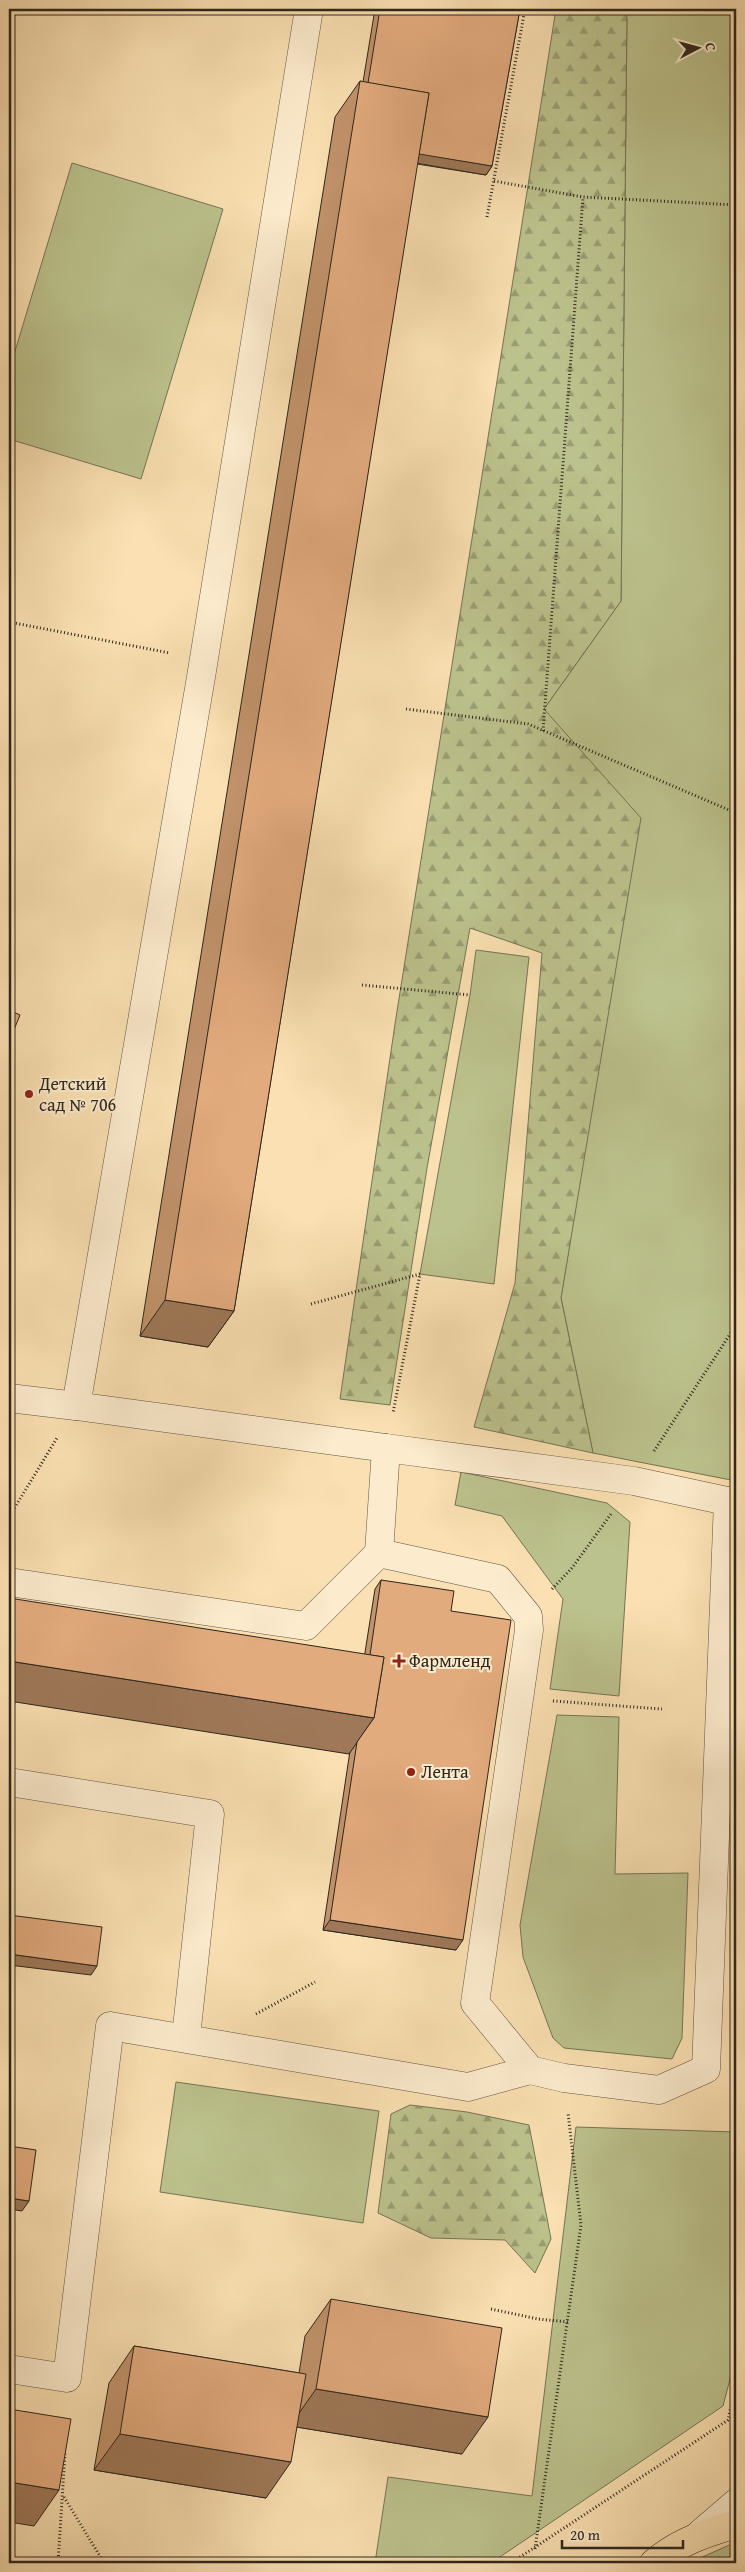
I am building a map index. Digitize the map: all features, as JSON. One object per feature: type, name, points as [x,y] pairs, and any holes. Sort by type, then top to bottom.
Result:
[{"type":"main road","points":[[654,2563],[665,2554],[700,2534],[736,2524]]},
{"type":"street","points":[[76,1406],[204,659],[309,9]]},
{"type":"street","points":[[9,1398],[634,1481],[732,1502],[706,2069],[659,2090],[564,2078],[530,2070],[468,2087],[110,2026],[67,2378],[9,2369]]},
{"type":"street","points":[[9,1582],[306,1626],[378,1553],[386,1448]]},
{"type":"street","points":[[378,1553],[498,1579],[528,1616],[529,1630],[475,2003],[530,2070]]},
{"type":"street","points":[[9,1782],[210,1814],[195,2039]]},
{"type":"street","points":[[700,2534],[736,2503]]},
{"type":"path","points":[[487,217],[525,9]]},
{"type":"path","points":[[494,181],[584,197],[736,205]]},
{"type":"path","points":[[543,731],[584,197]]},
{"type":"path","points":[[9,622],[204,659]]},
{"type":"path","points":[[406,709],[528,724],[736,813]]},
{"type":"path","points":[[362,985],[470,995]]},
{"type":"path","points":[[311,1304],[420,1274],[386,1448]]},
{"type":"path","points":[[572,1568],[634,1481],[736,1325]]},
{"type":"path","points":[[9,1517],[76,1406]]},
{"type":"path","points":[[519,1699],[662,1709]]},
{"type":"path","points":[[195,2039],[314,1982]]},
{"type":"path","points":[[535,2549],[580,2225],[564,2078]]},
{"type":"path","points":[[491,2310],[538,2319],[568,2322]]},
{"type":"path","points":[[511,2563],[535,2549],[728,2420],[736,2383]]},
{"type":"path","points":[[58,2563],[64,2497],[65,2447]]},
{"type":"path","points":[[64,2497],[104,2563]]},
{"type":"green space","points":[[556,9],[627,9],[621,601],[544,709],[641,818],[561,1298],[593,1453],[474,1427],[515,1283],[542,953],[470,928],[427,1168],[390,1405],[340,1399],[395,1024]]},
{"type":"green space","points":[[620,9],[736,9],[736,1481],[593,1453],[561,1298],[589,1124],[544,709],[621,601],[627,19]]},
{"type":"green space","points":[[72,163],[223,209],[141,479],[9,439],[9,371]]},
{"type":"green space","points":[[476,950],[529,957],[494,1284],[420,1274],[470,995]]},
{"type":"green space","points":[[461,1472],[607,1503],[630,1522],[619,1696],[550,1689],[563,1599],[502,1516],[455,1505]]},
{"type":"green space","points":[[557,1715],[619,1717],[615,1874],[688,1873],[682,2038],[672,2059],[564,2048],[553,2038],[523,1957],[520,1925]]},
{"type":"green space","points":[[176,2082],[379,2111],[363,2223],[160,2192]]},
{"type":"green space","points":[[410,2105],[467,2112],[529,2125],[551,2239],[535,2273],[505,2240],[431,2238],[378,2213],[391,2114]]},
{"type":"green space","points":[[576,2127],[736,2132],[736,2356],[723,2406],[491,2563],[375,2563],[388,2477],[532,2496]]},
{"type":"green space","points":[[736,2542],[736,2563],[689,2563]]},
{"type":"building","points":[[380,9],[520,9],[492,166],[419,154],[429,93],[368,83]]},
{"type":"building","points":[[360,81],[429,93],[234,1311],[165,1300]]},
{"type":"building","points":[[9,1010],[20,1015],[9,1042]]},
{"type":"building","points":[[381,1580],[454,1591],[451,1611],[511,1620],[463,1940],[330,1920],[357,1742],[374,1718],[384,1657],[370,1655]]},
{"type":"building","points":[[9,1598],[384,1657],[374,1718],[9,1661]]},
{"type":"building","points":[[9,1915],[102,1927],[97,1966],[9,1954]]},
{"type":"building","points":[[9,2146],[36,2150],[29,2201],[9,2198]]},
{"type":"building","points":[[331,2299],[502,2328],[488,2417],[316,2389]]},
{"type":"building","points":[[134,2346],[306,2374],[291,2462],[120,2434]]},
{"type":"building","points":[[9,2409],[71,2419],[59,2490],[9,2482]]},
{"type":"place","name":"Детский сад № 706","points":[[29,1094]]},
{"type":"place","name":"Фармленд","points":[[399,1661]]},
{"type":"place","name":"Лента","points":[[411,1772]]}]
